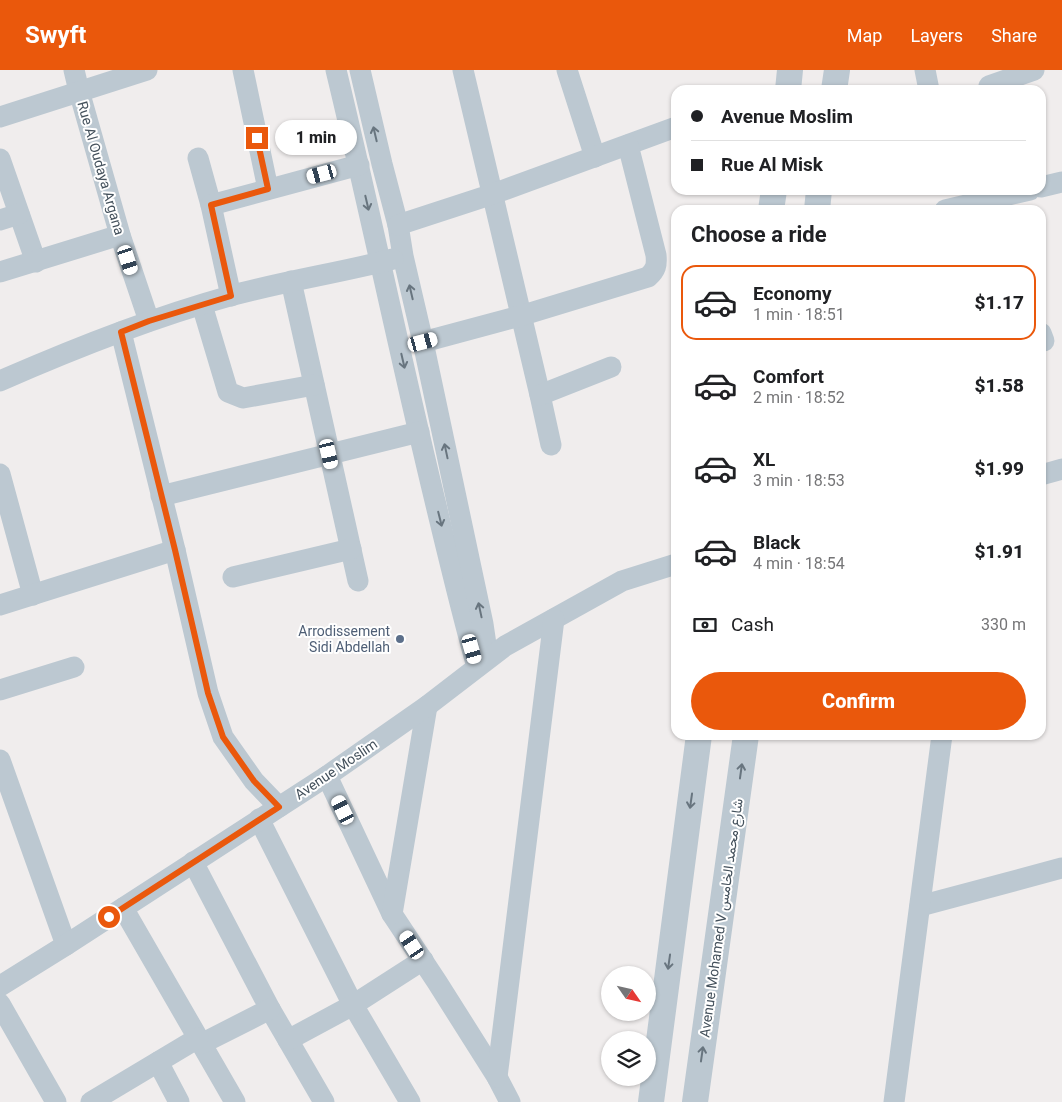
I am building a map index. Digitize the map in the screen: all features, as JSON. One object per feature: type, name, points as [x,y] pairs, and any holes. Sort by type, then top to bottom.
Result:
[{"type":"street","name":"Rue Al Oudaya Argana","points":[[74,70],[120,235],[149,321]]},
{"type":"street","points":[[0,117],[147,70]]},
{"type":"street","points":[[243,70],[268,189]]},
{"type":"street","points":[[336,70],[418,432],[466,631],[482,662]]},
{"type":"street","points":[[360,70],[398,225],[403,256],[483,624],[482,662]]},
{"type":"street","points":[[463,70],[551,445]]},
{"type":"street","points":[[567,70],[595,157]]},
{"type":"street","points":[[788,85],[790,70]]},
{"type":"street","points":[[835,85],[837,70]]},
{"type":"street","points":[[925,70],[929,85]]},
{"type":"street","points":[[992,85],[1029,71]]},
{"type":"street","points":[[398,225],[493,194],[671,129]]},
{"type":"street","points":[[423,342],[520,316],[648,277],[654,272],[657,265],[656,255],[628,145]]},
{"type":"street","points":[[198,158],[211,205],[231,296]]},
{"type":"street","points":[[0,159],[9,217],[36,262]]},
{"type":"street","points":[[211,205],[359,165]]},
{"type":"street","points":[[1046,186],[1062,182]]},
{"type":"street","points":[[951,202],[1001,204],[1020,195]]},
{"type":"street","points":[[0,272],[120,235]]},
{"type":"street","points":[[0,382],[43,362],[149,321],[202,304],[290,281],[403,256]]},
{"type":"street","points":[[290,281],[358,580]]},
{"type":"street","points":[[202,304],[228,392],[243,398],[314,385]]},
{"type":"street","points":[[121,332],[208,693],[223,737],[254,781],[279,807]]},
{"type":"street","points":[[540,395],[611,367]]},
{"type":"street","points":[[161,496],[418,432]]},
{"type":"street","points":[[1046,473],[1062,469]]},
{"type":"street","points":[[0,474],[33,595]]},
{"type":"street","points":[[233,577],[351,549]]},
{"type":"street","points":[[0,606],[175,550]]},
{"type":"street","name":"Avenue Moslim","points":[[0,986],[327,776],[427,706],[505,646],[622,581],[671,566]]},
{"type":"street","points":[[497,1077],[554,619]]},
{"type":"street","points":[[0,690],[74,667]]},
{"type":"street","points":[[392,914],[427,706]]},
{"type":"street","points":[[651,1102],[698,740]]},
{"type":"street","name":"Avenue Mohamed V شارع محمد الخامس","points":[[695,1102],[745,740]]},
{"type":"street","points":[[894,1102],[941,740]]},
{"type":"street","points":[[0,760],[6,793],[66,945]]},
{"type":"street","points":[[327,776],[392,914],[497,1077],[510,1102]]},
{"type":"street","points":[[259,820],[353,1005],[410,1102]]},
{"type":"street","points":[[193,862],[270,1009],[324,1102]]},
{"type":"street","points":[[920,906],[1062,868]]},
{"type":"street","points":[[123,908],[235,1102]]},
{"type":"street","points":[[288,1040],[353,1005],[422,960]]},
{"type":"street","points":[[0,1004],[56,1102]]},
{"type":"street","points":[[91,1102],[158,1062],[270,1009]]},
{"type":"street","points":[[158,1062],[179,1102]]},
{"type":"place","name":"Arrodissement Sidi Abdellah","points":[[400,639]]},
{"type":"route","points":[[109,917],[279,807],[254,781],[223,737],[208,693],[121,332],[149,321],[231,296],[211,205],[268,189],[257,138]]}]
